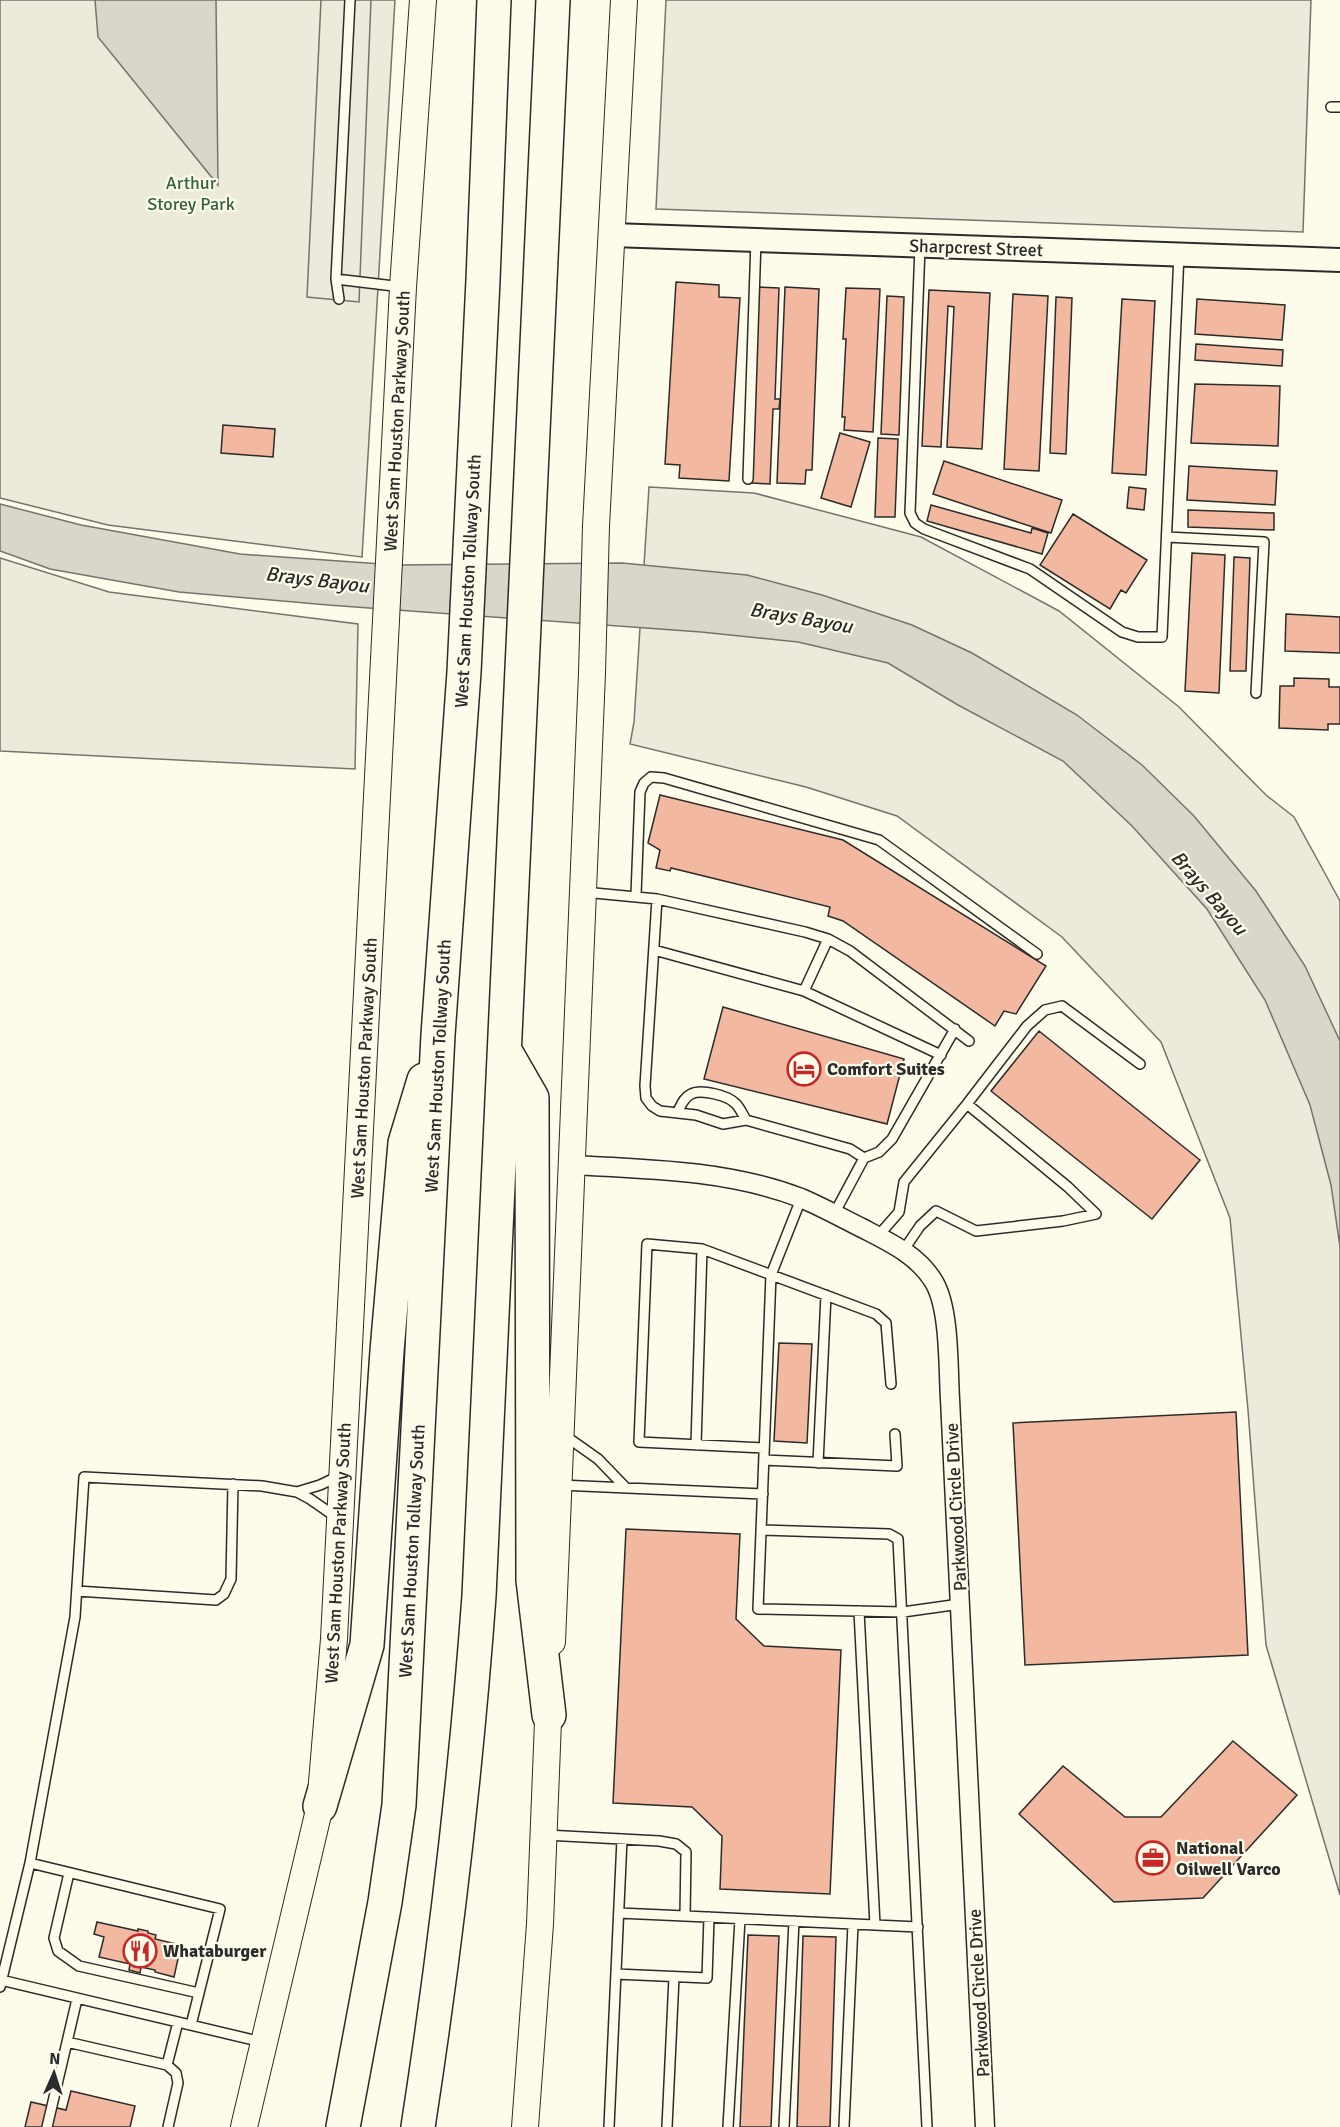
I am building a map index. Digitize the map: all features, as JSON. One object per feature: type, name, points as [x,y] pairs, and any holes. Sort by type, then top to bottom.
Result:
[{"type":"highway","name":"West Sam Houston Tollway South","points":[[343,2127],[385,1902],[399,1805],[438,1035],[464,672],[494,0]]},
{"type":"highway","points":[[418,2127],[450,1901],[474,1669],[483,1523],[553,0]]},
{"type":"highway","points":[[320,1806],[367,1645],[387,1350],[405,1143],[438,1035]]},
{"type":"highway","points":[[504,1051],[532,1098],[533,1580],[549,1715]]},
{"type":"main road","name":"West Sam Houston Parkway South","points":[[244,2127],[320,1806],[334,1639],[403,287],[423,0]]},
{"type":"main road","points":[[525,2127],[545,1835],[596,526],[624,0]]},
{"type":"street","name":"Sharpcrest Street","points":[[612,235],[1340,260]]},
{"type":"street","name":"Parkwood Circle Drive","points":[[571,1165],[670,1170],[726,1178],[771,1188],[801,1198],[878,1236],[921,1264],[935,1283],[943,1303],[950,1399],[985,2127]]},
{"type":"lane","points":[[339,299],[336,279],[350,0]]},
{"type":"lane","points":[[748,479],[756,240]]},
{"type":"lane","points":[[920,246],[910,513],[915,523],[924,529],[1030,569],[1122,632],[1138,637],[1162,638],[1179,254]]},
{"type":"lane","points":[[336,279],[403,287]]},
{"type":"lane","points":[[1167,537],[1264,542],[1256,693]]},
{"type":"lane","points":[[636,895],[640,792],[644,783],[651,777],[664,777],[879,840],[1037,954]]},
{"type":"lane","points":[[582,891],[657,899],[806,932],[828,939],[850,951],[969,1041]]},
{"type":"lane","points":[[657,899],[646,1098],[652,1106],[660,1111],[696,1115],[723,1124],[746,1120],[850,1149],[864,1158]]},
{"type":"lane","points":[[804,991],[828,939]]},
{"type":"lane","points":[[654,950],[804,991],[941,1055]]},
{"type":"lane","points":[[878,1236],[899,1212],[904,1182],[1026,1026],[1045,1010],[1062,1006],[1140,1064]]},
{"type":"lane","points":[[834,1214],[864,1158],[879,1152],[892,1139],[955,1029]]},
{"type":"lane","points":[[678,1113],[684,1099],[692,1093],[704,1092],[727,1098],[736,1103],[746,1120]]},
{"type":"lane","points":[[903,1251],[920,1226],[936,1211],[976,1231],[1063,1221],[1096,1214],[1068,1187],[967,1104]]},
{"type":"lane","points":[[801,1198],[771,1275],[758,1609],[903,1612],[960,1604]]},
{"type":"lane","points":[[764,1448],[639,1442],[647,1244],[702,1249],[876,1314],[886,1323],[891,1384]]},
{"type":"lane","points":[[696,1445],[702,1249]]},
{"type":"lane","points":[[818,1462],[826,1295]]},
{"type":"lane","points":[[560,1432],[598,1459],[626,1488]]},
{"type":"lane","points":[[764,1460],[897,1466],[895,1434]]},
{"type":"lane","points":[[297,1492],[320,1485],[343,1474]]},
{"type":"lane","points":[[264,2042],[1,1984],[30,1863],[75,1617],[84,1477],[262,1486],[297,1492],[310,1498],[340,1520]]},
{"type":"lane","points":[[77,1591],[216,1600],[224,1594],[231,1579],[233,1484]]},
{"type":"lane","points":[[558,1485],[762,1494]]},
{"type":"lane","points":[[761,1530],[890,1534],[898,1539],[927,2127]]},
{"type":"lane","points":[[859,1611],[875,1925]]},
{"type":"lane","points":[[545,1835],[676,1844],[686,1852],[685,1916]]},
{"type":"lane","points":[[609,2127],[622,1839]]},
{"type":"lane","points":[[30,1863],[220,1909],[191,2025]]},
{"type":"lane","points":[[69,1873],[54,1938],[58,1951],[80,1966],[199,1993]]},
{"type":"lane","points":[[619,1912],[918,1927]]},
{"type":"lane","points":[[616,1974],[707,1978],[710,1917]]},
{"type":"lane","points":[[728,2127],[740,1919]]},
{"type":"lane","points":[[784,2127],[795,1921]]},
{"type":"lane","points":[[844,2127],[853,1924]]},
{"type":"lane","points":[[667,2127],[674,1977]]},
{"type":"lane","points":[[47,2127],[77,1999]]},
{"type":"lane","points":[[167,2066],[178,2022]]},
{"type":"lane","points":[[67,2042],[167,2066],[176,2073],[178,2084],[168,2127]]},
{"type":"green space","name":"Arthur Storey Park","points":[[0,0],[395,0],[362,557],[108,525],[0,498]]},
{"type":"green space","points":[[666,0],[1311,0],[1303,232],[656,209]]},
{"type":"green space","points":[[649,487],[754,493],[921,537],[1059,611],[1179,707],[1266,795],[1294,817],[1340,901],[1340,1895],[1266,1645],[1248,1410],[1230,1218],[1161,1042],[1062,937],[897,816],[806,787],[630,744],[634,722]]},
{"type":"green space","points":[[0,558],[109,592],[358,624],[355,769],[0,751]]},
{"type":"shaded area","points":[[321,0],[371,0],[359,302],[307,297]]},
{"type":"water","points":[[95,0],[216,0],[218,185],[98,37]]},
{"type":"water","name":"Brays Bayou","points":[[0,504],[81,525],[240,554],[396,565],[622,563],[747,575],[822,595],[912,625],[972,653],[1077,715],[1142,765],[1194,816],[1256,891],[1305,966],[1340,1041],[1340,1247],[1331,1185],[1310,1105],[1265,1000],[1207,909],[1132,826],[1063,761],[958,705],[888,663],[798,642],[701,632],[179,592],[50,569],[0,551]]},
{"type":"building","points":[[676,282],[719,285],[719,297],[740,298],[729,481],[679,478],[680,465],[665,464]]},
{"type":"building","points":[[759,287],[779,288],[775,399],[780,399],[779,409],[773,409],[770,484],[752,483]]},
{"type":"building","points":[[785,287],[819,289],[812,470],[806,470],[805,484],[777,483]]},
{"type":"building","points":[[846,288],[880,289],[873,432],[844,430],[845,417],[842,417],[846,339],[843,339]]},
{"type":"building","points":[[929,290],[990,293],[982,449],[947,447],[954,307],[948,306],[941,447],[922,446]]},
{"type":"building","points":[[1013,294],[1048,296],[1039,471],[1004,469]]},
{"type":"building","points":[[887,296],[904,297],[899,435],[881,434]]},
{"type":"building","points":[[1056,297],[1072,298],[1066,454],[1050,453]]},
{"type":"building","points":[[1122,299],[1155,301],[1146,475],[1112,473]]},
{"type":"building","points":[[1197,299],[1285,305],[1282,340],[1195,334]]},
{"type":"building","points":[[1196,344],[1283,350],[1282,366],[1195,360]]},
{"type":"building","points":[[1195,384],[1280,386],[1278,446],[1191,443]]},
{"type":"building","points":[[223,425],[275,429],[273,457],[221,453]]},
{"type":"building","points":[[840,433],[870,442],[851,507],[821,498]]},
{"type":"building","points":[[878,438],[898,439],[895,517],[875,517]]},
{"type":"building","points":[[944,461],[1062,500],[1051,533],[933,494]]},
{"type":"building","points":[[1189,466],[1277,471],[1275,505],[1187,500]]},
{"type":"building","points":[[1129,487],[1146,489],[1144,510],[1127,508]]},
{"type":"building","points":[[931,505],[1031,533],[1032,528],[1048,533],[1042,554],[927,521]]},
{"type":"building","points":[[1188,510],[1274,513],[1274,530],[1188,527]]},
{"type":"building","points":[[1073,514],[1147,560],[1126,593],[1121,590],[1110,609],[1040,565]]},
{"type":"building","points":[[1192,553],[1225,555],[1219,693],[1185,691]]},
{"type":"building","points":[[1234,557],[1250,558],[1246,671],[1230,671]]},
{"type":"building","points":[[1286,614],[1340,617],[1340,653],[1285,651]]},
{"type":"building","points":[[1294,678],[1329,679],[1329,687],[1340,687],[1340,724],[1328,724],[1328,730],[1279,728],[1280,686],[1294,686]]},
{"type":"building","points":[[660,795],[843,840],[1046,966],[1016,1014],[1004,1011],[995,1026],[843,921],[828,916],[830,907],[671,868],[670,871],[656,868],[660,850],[648,843]]},
{"type":"building","name":"Comfort Suites","points":[[723,1007],[904,1059],[887,1124],[704,1079]]},
{"type":"building","points":[[1039,1031],[1200,1160],[1152,1219],[991,1091]]},
{"type":"building","points":[[779,1343],[812,1344],[807,1443],[774,1441]]},
{"type":"building","points":[[1236,1412],[1248,1655],[1025,1665],[1013,1423]]},
{"type":"building","points":[[626,1529],[740,1534],[736,1619],[764,1646],[841,1650],[830,1894],[720,1889],[722,1836],[692,1807],[613,1803]]},
{"type":"building","name":"National Oilwell Varco","points":[[1233,1741],[1297,1795],[1203,1898],[1114,1902],[1019,1814],[1063,1766],[1125,1817],[1161,1817]]},
{"type":"building","name":"Whataburger","points":[[97,1922],[148,1931],[156,1935],[155,1939],[181,1945],[174,1977],[141,1967],[140,1973],[129,1970],[130,1964],[99,1957],[104,1937],[94,1934]]},
{"type":"building","points":[[748,1935],[779,1936],[771,2127],[740,2127]]},
{"type":"building","points":[[803,1936],[836,1937],[830,2127],[797,2127]]},
{"type":"building","points":[[71,2091],[135,2106],[130,2127],[25,2127],[31,2102],[66,2110]]},
{"type":"place","name":"Comfort Suites","points":[[804,1069]]},
{"type":"place","name":"National Oilwell Varco","points":[[1153,1858]]},
{"type":"place","name":"Whataburger","points":[[140,1951]]}]
